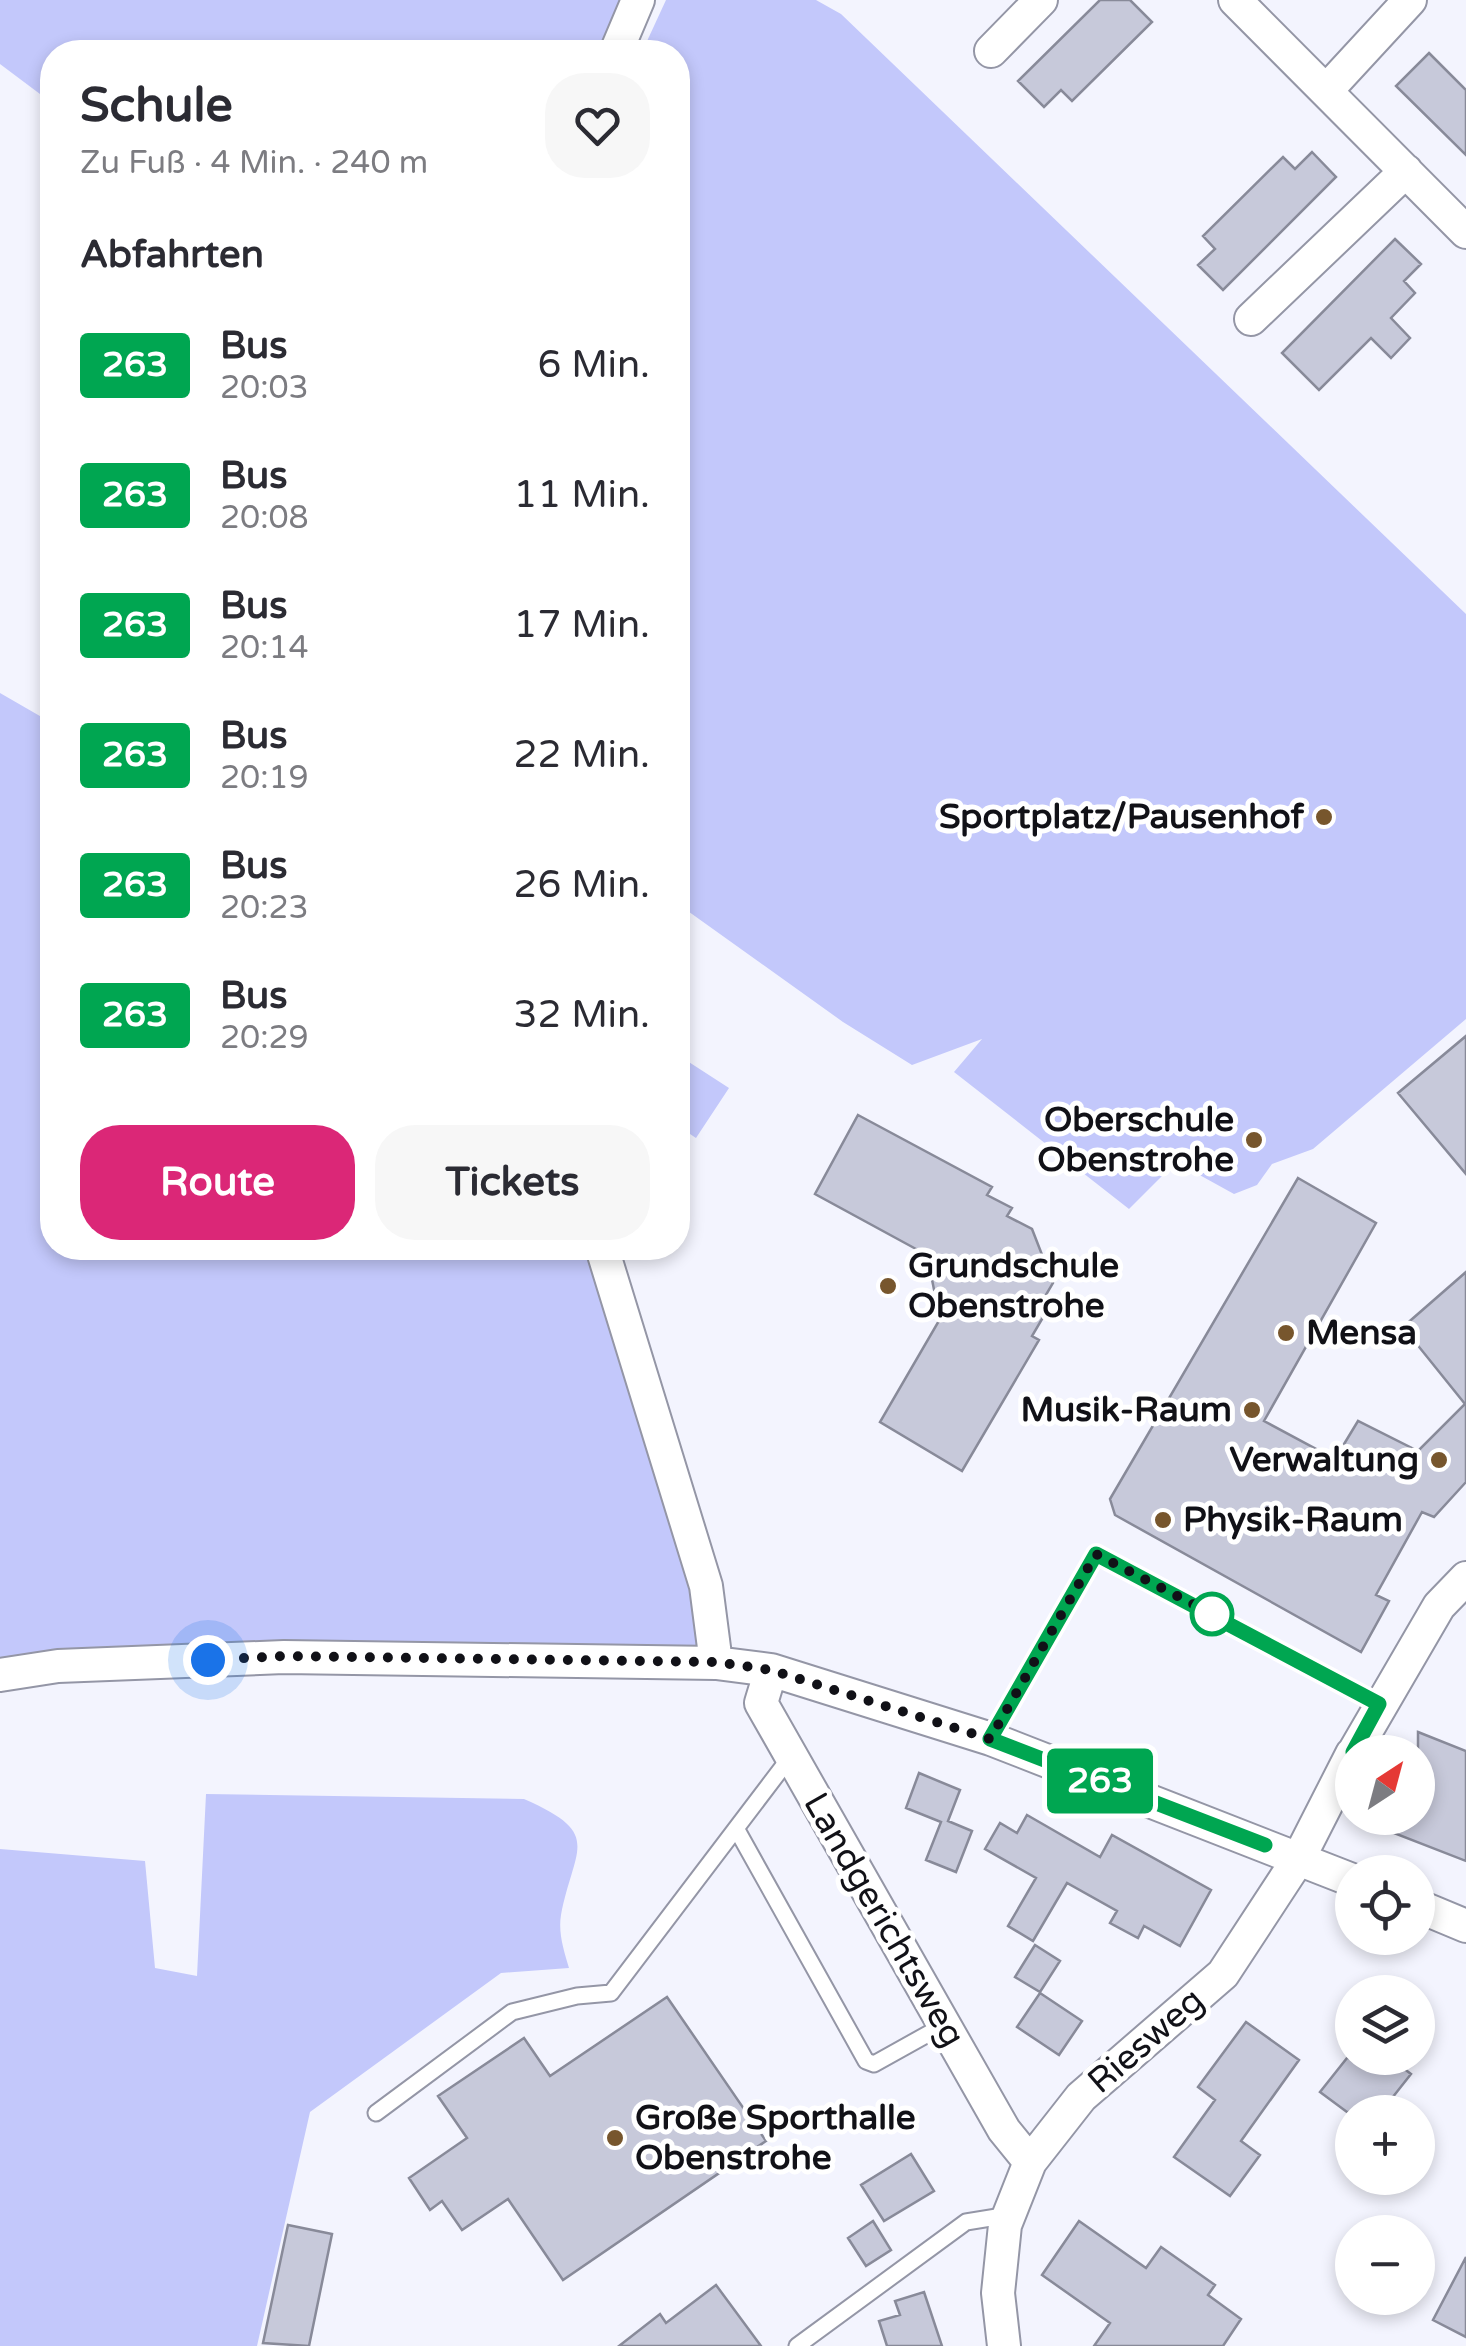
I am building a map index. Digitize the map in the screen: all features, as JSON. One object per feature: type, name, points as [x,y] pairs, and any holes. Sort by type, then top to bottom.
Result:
[{"type":"street","points":[[621,40],[638,0]]},
{"type":"street","points":[[991,51],[1040,0]]},
{"type":"street","points":[[1235,0],[1466,232]]},
{"type":"street","points":[[1326,90],[1410,0]]},
{"type":"street","points":[[1251,318],[1406,171]]},
{"type":"street","points":[[606,1260],[706,1586],[716,1662]]},
{"type":"street","name":"Riesweg","points":[[1363,1735],[1439,1606],[1466,1578]]},
{"type":"street","points":[[0,1675],[58,1666],[284,1656],[716,1662],[771,1670],[990,1739],[1335,1873]]},
{"type":"street","name":"Landgerichtsweg","points":[[771,1670],[761,1703],[1004,2130],[1030,2162]]},
{"type":"street","name":"Riesweg","points":[[1004,2346],[998,2293],[1009,2215],[1030,2162],[1081,2097],[1222,1974],[1299,1858],[1335,1789]]},
{"type":"street","points":[[1435,1913],[1466,1926]]},
{"type":"lane","points":[[990,1739],[1096,1554],[1379,1704]]},
{"type":"lane","points":[[376,2113],[512,2012],[576,1996],[611,1994],[791,1756]]},
{"type":"lane","points":[[737,1830],[866,2060],[874,2064],[889,2058],[944,2025]]},
{"type":"lane","points":[[797,2346],[966,2222],[1009,2215]]},
{"type":"shaded area","points":[[0,0],[638,0],[622,40],[40,40],[40,94],[0,64]]},
{"type":"shaded area","points":[[666,0],[816,0],[841,14],[1466,614],[1466,1019],[1313,1149],[1272,1164],[1257,1185],[1234,1194],[1176,1162],[1129,1209],[954,1072],[982,1039],[912,1065],[843,1022],[690,913],[690,40],[648,40]]},
{"type":"shaded area","points":[[0,693],[40,716],[40,1260],[605,1260],[716,1663],[0,1675]]},
{"type":"shaded area","points":[[690,1063],[729,1088],[696,1138],[690,1134]]},
{"type":"shaded area","points":[[206,1794],[524,1799],[549,1811],[574,1833],[576,1858],[560,1922],[569,1968],[501,1973],[310,2112],[257,2346],[0,2346],[0,1849],[145,1861],[155,1968],[197,1976]]},
{"type":"building","points":[[1100,0],[1130,0],[1152,22],[1072,101],[1061,90],[1044,107],[1018,81]]},
{"type":"building","points":[[1429,53],[1466,90],[1466,155],[1396,86]]},
{"type":"building","points":[[1312,152],[1336,177],[1223,290],[1198,265],[1215,249],[1203,236],[1283,157],[1295,169]]},
{"type":"building","points":[[1395,239],[1421,264],[1404,281],[1415,293],[1391,318],[1410,338],[1391,358],[1371,338],[1319,390],[1282,353]]},
{"type":"building","points":[[1466,1036],[1466,1174],[1398,1093]]},
{"type":"building","points":[[858,1115],[992,1187],[987,1195],[1012,1208],[1007,1216],[1032,1229],[1053,1283],[1037,1310],[1045,1314],[1032,1336],[1039,1340],[962,1471],[880,1422],[940,1319],[927,1255],[815,1194]]},
{"type":"building","points":[[1298,1178],[1376,1223],[1264,1421],[1335,1459],[1358,1421],[1418,1451],[1465,1404],[1403,1327],[1466,1272],[1466,1482],[1434,1517],[1422,1512],[1376,1595],[1389,1601],[1361,1652],[1115,1515],[1110,1499]]},
{"type":"building","points":[[1435,1739],[1466,1751],[1466,1861],[1399,1835],[1435,1835]]},
{"type":"building","points":[[919,1773],[960,1790],[948,1821],[972,1831],[956,1872],[926,1860],[941,1822],[906,1808]]},
{"type":"building","points":[[1027,1815],[1100,1857],[1112,1835],[1211,1890],[1180,1946],[1144,1926],[1138,1938],[1110,1923],[1117,1911],[1067,1883],[1033,1941],[1008,1926],[1036,1878],[985,1849],[1000,1823],[1017,1833]]},
{"type":"building","points":[[1035,1945],[1060,1961],[1040,1992],[1015,1977]]},
{"type":"building","points":[[1040,1993],[1082,2021],[1059,2055],[1017,2027]]},
{"type":"building","name":"Große Sporthalle Obenstrohe","points":[[667,1997],[766,2141],[563,2280],[508,2199],[462,2230],[442,2201],[430,2210],[409,2178],[467,2138],[438,2096],[524,2038],[550,2076]]},
{"type":"building","points":[[1246,2022],[1299,2060],[1241,2141],[1260,2155],[1230,2196],[1174,2157],[1215,2100],[1198,2087]]},
{"type":"building","points":[[1335,2073],[1410,2075],[1394,2095],[1335,2095],[1335,2103],[1320,2092]]},
{"type":"building","points":[[911,2154],[934,2191],[884,2221],[861,2185]]},
{"type":"building","points":[[873,2221],[891,2250],[866,2266],[848,2238]]},
{"type":"building","points":[[1079,2221],[1146,2268],[1161,2247],[1215,2285],[1208,2295],[1241,2319],[1223,2346],[1094,2346],[1110,2323],[1042,2275]]},
{"type":"building","points":[[288,2225],[332,2234],[309,2346],[263,2343]]},
{"type":"building","points":[[1466,2257],[1466,2337],[1433,2320]]},
{"type":"building","points":[[716,2285],[761,2346],[619,2346],[660,2314],[666,2323]]},
{"type":"building","points":[[924,2292],[942,2346],[887,2346],[879,2321],[900,2315],[895,2301]]},
{"type":"bus line","name":"263","points":[[1265,1845],[990,1739],[1096,1554],[1379,1704],[1362,1735]]},
{"type":"place","name":"Sportplatz/Pausenhof","points":[[1324,817]]},
{"type":"place","name":"Oberschule Obenstrohe","points":[[1254,1140]]},
{"type":"place","name":"Grundschule Obenstrohe","points":[[888,1286]]},
{"type":"place","name":"Mensa","points":[[1286,1333]]},
{"type":"place","name":"Musik-Raum","points":[[1252,1410]]},
{"type":"place","name":"Verwaltung","points":[[1439,1460]]},
{"type":"place","name":"Physik-Raum","points":[[1163,1520]]},
{"type":"place","name":"Große Sporthalle Obenstrohe","points":[[615,2138]]},
{"type":"route","points":[[208,1660],[284,1656],[716,1662],[771,1670],[990,1739],[1096,1554],[1212,1614]]}]
